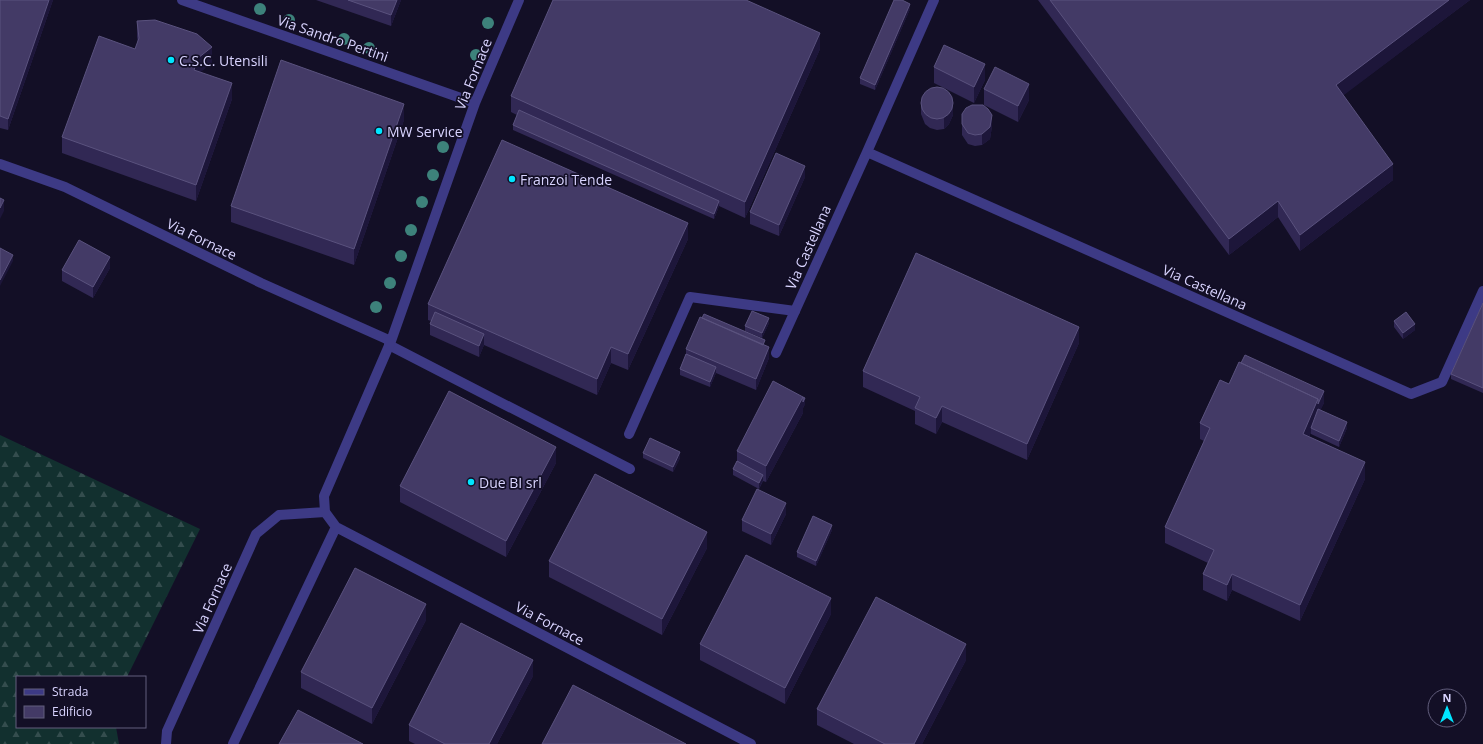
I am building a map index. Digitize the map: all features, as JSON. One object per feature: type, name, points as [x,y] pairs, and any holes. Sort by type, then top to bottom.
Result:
[{"type":"street","name":"Via Sandro Pertini","points":[[182,0],[475,103]]},
{"type":"street","name":"Via Fornace","points":[[519,0],[475,103],[390,343],[324,496],[325,512],[336,526],[751,744]]},
{"type":"street","name":"Via Castellana","points":[[776,353],[934,0]]},
{"type":"street","name":"Via Castellana","points":[[867,152],[1411,394],[1442,382],[1483,291]]},
{"type":"street","name":"Via Fornace","points":[[0,164],[65,187],[261,283],[390,343],[630,469]]},
{"type":"street","points":[[629,434],[690,298],[795,311]]},
{"type":"street","name":"Via Fornace","points":[[166,744],[167,731],[256,534],[279,515],[325,512]]},
{"type":"street","points":[[232,744],[336,526]]},
{"type":"green space","points":[[0,435],[200,529],[127,676],[16,676],[16,728],[116,728],[119,744],[0,744]]},
{"type":"building","points":[[0,0],[49,0],[8,119],[0,116]]},
{"type":"building","points":[[348,0],[397,0],[391,15]]},
{"type":"building","points":[[553,0],[746,0],[820,33],[745,202],[511,96]]},
{"type":"building","points":[[894,0],[902,0],[910,4],[875,85],[860,78]]},
{"type":"building","points":[[1050,0],[1449,0],[1336,85],[1393,164],[1300,235],[1278,201],[1229,239]]},
{"type":"building","points":[[155,20],[197,34],[212,47],[198,58],[194,70],[232,83],[196,185],[62,137],[99,36],[135,49],[139,38],[137,21]]},
{"type":"building","points":[[944,45],[985,64],[974,87],[934,67]]},
{"type":"building","points":[[281,60],[404,104],[354,249],[231,206]]},
{"type":"building","points":[[995,67],[1029,84],[1018,106],[984,89]]},
{"type":"building","points":[[937,87],[946,90],[950,94],[953,103],[950,112],[946,116],[937,119],[928,116],[924,112],[921,103],[924,94],[928,90]]},
{"type":"building","points":[[972,105],[983,105],[992,115],[990,127],[982,134],[975,135],[968,133],[962,124],[962,114],[966,108]]},
{"type":"building","points":[[519,110],[719,201],[714,214],[513,125]]},
{"type":"building","points":[[502,140],[688,223],[628,354],[611,347],[597,379],[428,304]]},
{"type":"building","points":[[776,153],[805,166],[779,225],[750,212]]},
{"type":"building","points":[[0,198],[4,200],[0,208]]},
{"type":"building","points":[[79,240],[110,257],[93,287],[62,270]]},
{"type":"building","points":[[0,248],[13,255],[0,280]]},
{"type":"building","points":[[916,253],[1079,327],[1027,444],[942,406],[936,418],[915,408],[920,397],[863,371]]},
{"type":"building","points":[[1483,303],[1483,388],[1451,374]]},
{"type":"building","points":[[752,311],[769,318],[762,333],[745,326]]},
{"type":"building","points":[[435,312],[484,334],[479,346],[430,324]]},
{"type":"building","points":[[1406,312],[1415,324],[1403,333],[1394,321]]},
{"type":"building","points":[[704,314],[765,340],[763,345],[702,318]]},
{"type":"building","points":[[700,317],[769,347],[756,379],[686,349]]},
{"type":"building","points":[[686,354],[716,367],[710,382],[680,369]]},
{"type":"building","points":[[1245,355],[1324,391],[1318,404],[1318,399],[1241,363]]},
{"type":"building","points":[[1239,362],[1318,399],[1303,434],[1365,462],[1300,605],[1232,574],[1227,585],[1203,574],[1214,550],[1165,527],[1210,428],[1200,423],[1220,380],[1229,384]]},
{"type":"building","points":[[773,381],[803,397],[766,466],[737,451]]},
{"type":"building","points":[[449,391],[556,447],[506,541],[400,486]]},
{"type":"building","points":[[1318,409],[1347,422],[1339,441],[1311,428]]},
{"type":"building","points":[[650,438],[680,452],[673,467],[643,453]]},
{"type":"building","points":[[737,461],[763,475],[759,483],[733,469]]},
{"type":"building","points":[[595,474],[707,532],[662,619],[549,561]]},
{"type":"building","points":[[757,489],[786,503],[771,534],[742,520]]},
{"type":"building","points":[[813,516],[832,525],[816,561],[797,552]]},
{"type":"building","points":[[746,555],[831,598],[785,688],[700,644]]},
{"type":"building","points":[[355,568],[426,604],[372,708],[301,672]]},
{"type":"building","points":[[876,597],[966,644],[914,744],[885,744],[817,709]]},
{"type":"building","points":[[461,623],[533,660],[489,744],[445,744],[409,725]]},
{"type":"building","points":[[573,685],[686,744],[542,744]]},
{"type":"building","points":[[298,710],[363,744],[279,744]]},
{"type":"place","name":"C.S.C. Utensili","points":[[171,60]]},
{"type":"place","name":"MW Service","points":[[379,131]]},
{"type":"place","name":"Franzoi Tende","points":[[512,179]]},
{"type":"place","name":"Due BI srl","points":[[471,482]]}]
